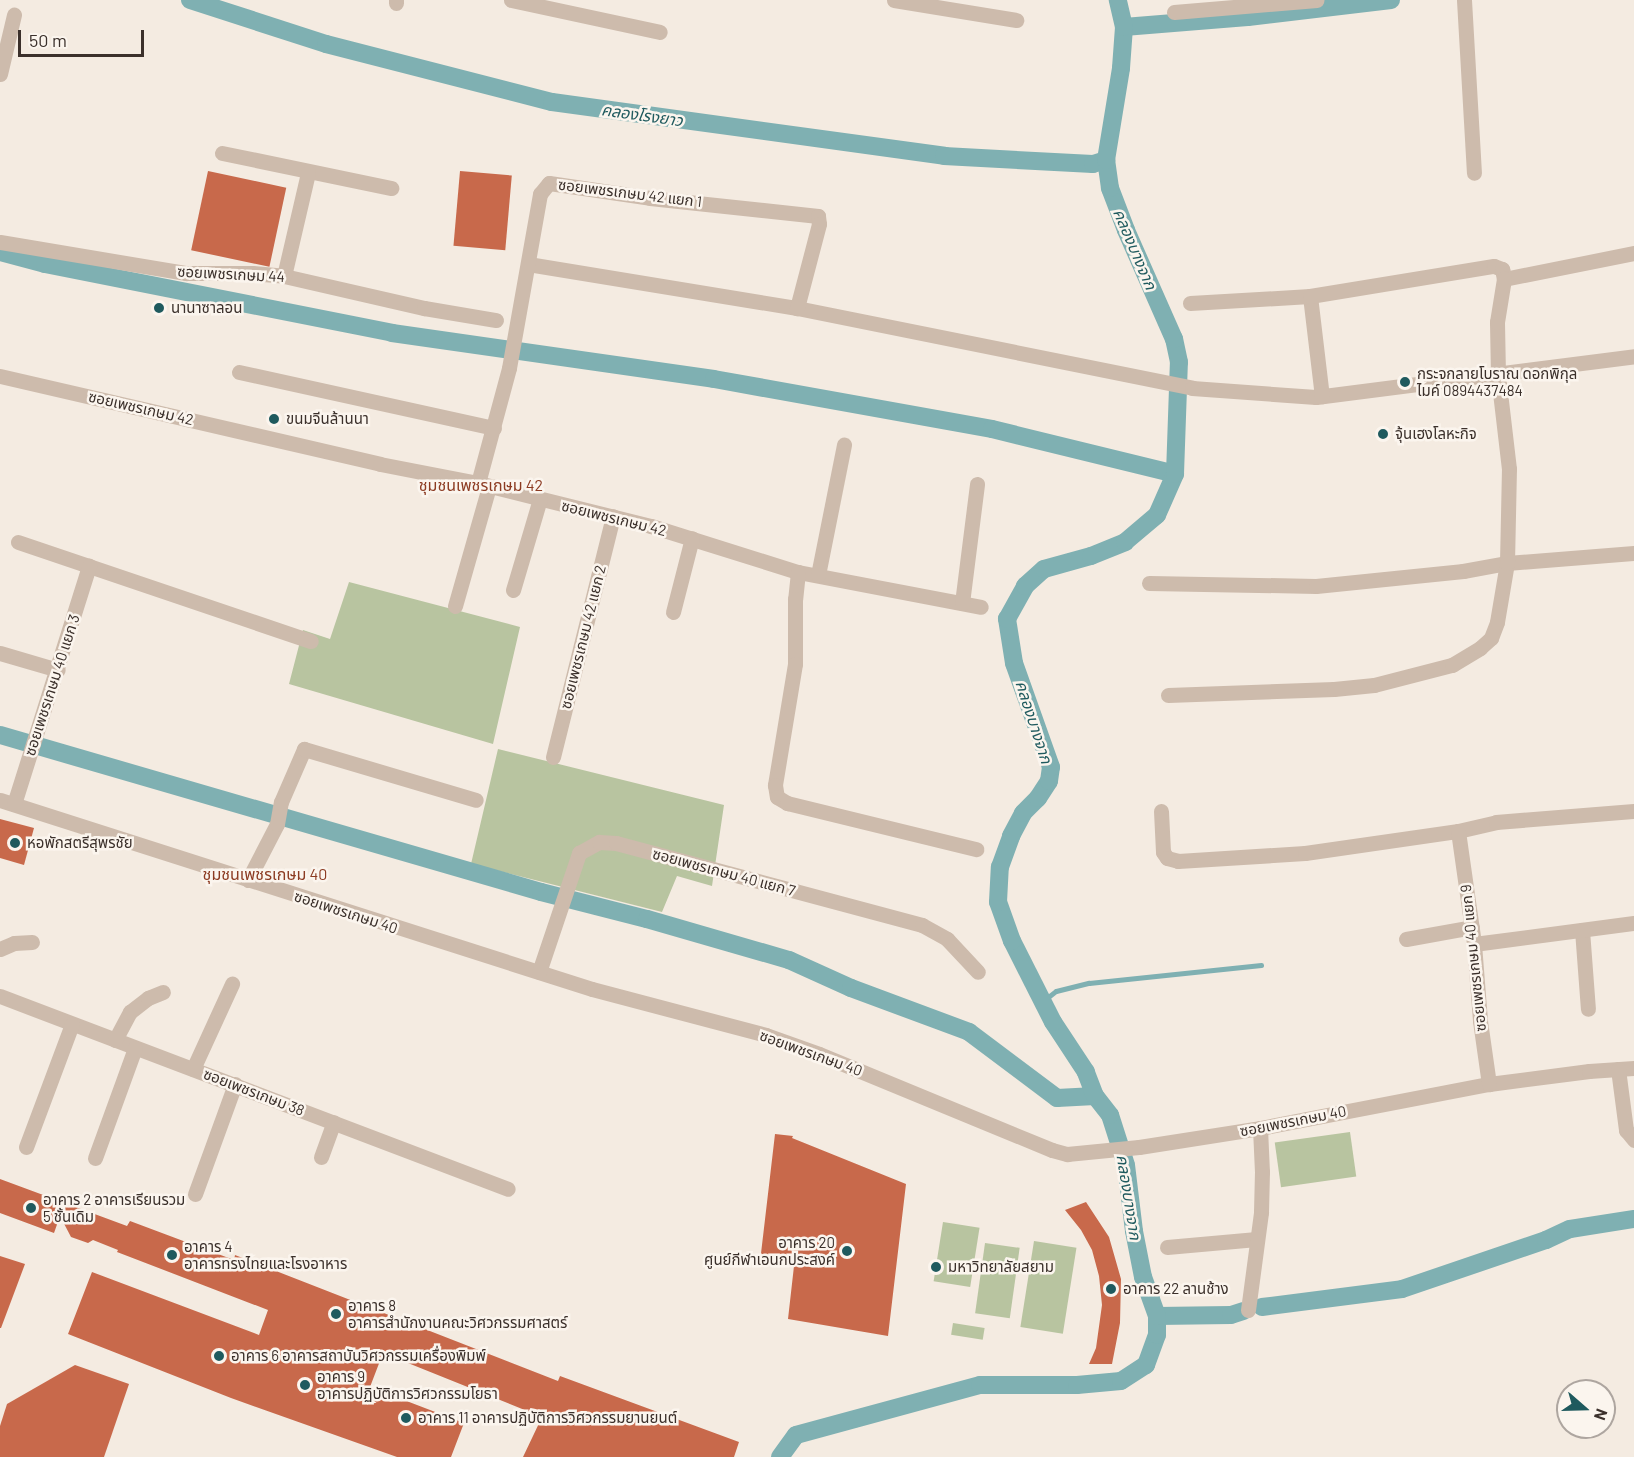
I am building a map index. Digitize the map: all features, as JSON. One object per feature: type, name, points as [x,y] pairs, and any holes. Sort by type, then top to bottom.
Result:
[{"type":"street","points":[[511,0],[660,32]]},
{"type":"street","points":[[894,0],[1016,20]]},
{"type":"street","points":[[1174,12],[1316,0]]},
{"type":"street","points":[[1465,4],[1474,173]]},
{"type":"street","points":[[1,65],[14,15]]},
{"type":"street","points":[[222,153],[308,173],[391,188]]},
{"type":"street","points":[[284,276],[308,173]]},
{"type":"street","name":"ซอยเพชรเกษม 42 แยก 1","points":[[455,606],[484,485],[494,428],[514,341],[540,194],[549,183],[650,198],[813,213],[818,216],[819,224],[797,308]]},
{"type":"street","name":"ซอยเพชรเกษม 44","points":[[0,242],[186,273],[252,273],[284,276],[424,308],[496,320]]},
{"type":"street","points":[[1504,279],[1634,253]]},
{"type":"street","points":[[528,264],[797,308],[1032,354],[1162,384],[1192,388],[1322,396],[1634,356]]},
{"type":"street","points":[[1168,695],[1334,689],[1374,685],[1452,665],[1480,648],[1491,638],[1497,622],[1507,563],[1509,469],[1498,375],[1497,322],[1504,279],[1502,269],[1494,266],[1310,296],[1190,303]]},
{"type":"street","points":[[1310,296],[1322,396]]},
{"type":"street","points":[[239,372],[494,428]]},
{"type":"street","name":"ซอยเพชรเกษม 42","points":[[0,376],[613,516],[692,538],[798,572],[981,607]]},
{"type":"street","points":[[818,575],[844,445]]},
{"type":"street","points":[[962,603],[977,484]]},
{"type":"street","points":[[513,590],[540,499]]},
{"type":"street","name":"ซอยเพชรเกษม 42 แยก 2","points":[[553,757],[613,516]]},
{"type":"street","points":[[672,612],[692,538]]},
{"type":"street","points":[[18,542],[311,641]]},
{"type":"street","points":[[1149,583],[1316,585],[1463,571],[1507,563],[1634,553]]},
{"type":"street","name":"ซอยเพชรเกษม 40 แยก 3","points":[[7,802],[32,744],[58,670],[89,566]]},
{"type":"street","points":[[798,572],[795,599],[795,664],[775,784],[777,797],[787,803],[976,849]]},
{"type":"street","points":[[0,653],[58,670]]},
{"type":"street","points":[[248,880],[278,818],[285,792],[304,749],[476,800]]},
{"type":"street","name":"ซอยเพชรเกษม 40","points":[[7,802],[539,972],[766,1035],[819,1054],[1052,1150],[1067,1154],[1139,1147],[1260,1128],[1489,1084],[1626,1068]]},
{"type":"street","points":[[1161,811],[1163,852],[1167,858],[1178,861],[1305,853],[1458,831],[1496,822],[1634,811]]},
{"type":"street","name":"ซอยเพชรเกษม 40 แยก 9","points":[[1458,831],[1472,927],[1489,1084]]},
{"type":"street","name":"ซอยเพชรเกษม 40 แยก 7","points":[[539,972],[579,853],[599,842],[616,843],[922,925],[947,939],[978,972]]},
{"type":"street","points":[[1474,944],[1634,923]]},
{"type":"street","points":[[1406,939],[1472,927]]},
{"type":"street","points":[[1582,930],[1588,1009]]},
{"type":"street","points":[[0,949],[14,943],[32,942]]},
{"type":"street","points":[[192,1069],[232,984]]},
{"type":"street","points":[[115,1040],[130,1012],[148,998],[164,992]]},
{"type":"street","name":"ซอยเพชรเกษม 38","points":[[0,996],[508,1188]]},
{"type":"street","points":[[26,1147],[72,1024]]},
{"type":"street","points":[[95,1158],[135,1048]]},
{"type":"street","points":[[1626,1068],[1626,1130],[1634,1140]]},
{"type":"street","points":[[195,1194],[234,1084]]},
{"type":"street","points":[[321,1157],[334,1122]]},
{"type":"street","points":[[1248,1310],[1262,1172],[1260,1128]]},
{"type":"street","points":[[1167,1247],[1257,1239]]},
{"type":"green space","points":[[349,582],[520,627],[493,744],[289,684],[303,630],[330,639]]},
{"type":"green space","points":[[498,749],[724,805],[712,886],[677,876],[662,912],[471,864]]},
{"type":"green space","points":[[1350,1132],[1356,1177],[1281,1187],[1275,1143]]},
{"type":"green space","points":[[943,1222],[980,1228],[970,1287],[934,1281]]},
{"type":"green space","points":[[1034,1241],[1076,1248],[1063,1334],[1020,1327]]},
{"type":"green space","points":[[985,1243],[1020,1248],[1010,1318],[975,1313]]},
{"type":"green space","points":[[953,1323],[985,1328],[983,1340],[951,1335]]},
{"type":"building","points":[[208,171],[286,188],[269,267],[191,250]]},
{"type":"building","points":[[460,171],[512,176],[505,250],[453,246]]},
{"type":"building","name":"หอพักสตรีสุพรชัย","points":[[0,819],[34,828],[24,865],[0,858]]},
{"type":"building","name":"อาคาร 20 ศูนย์กีฬาเอนกประสงค์","points":[[775,1134],[793,1136],[792,1138],[906,1184],[888,1336],[788,1319],[794,1266],[760,1262]]},
{"type":"building","points":[[0,1179],[127,1226],[130,1221],[234,1260],[235,1255],[558,1381],[560,1376],[739,1442],[734,1457],[523,1457],[542,1417],[383,1353],[370,1387],[464,1423],[451,1457],[397,1457],[231,1398],[68,1334],[92,1272],[259,1335],[268,1310],[117,1252],[118,1250],[93,1240],[88,1243],[71,1237],[60,1216],[54,1233],[0,1213]]},
{"type":"building","name":"อาคาร 22 ลานช้าง","points":[[1086,1202],[1109,1237],[1121,1279],[1120,1323],[1112,1364],[1089,1364],[1096,1348],[1102,1305],[1099,1276],[1092,1250],[1081,1230],[1065,1210]]},
{"type":"building","points":[[0,1256],[25,1264],[1,1328],[0,1328]]},
{"type":"building","points":[[75,1365],[129,1384],[104,1457],[0,1457],[0,1426],[7,1404]]},
{"type":"waterway","name":"คลองโรงยาว","points":[[190,0],[326,44],[552,102],[944,156],[1093,164],[1106,160]]},
{"type":"waterway","name":"คลองบางจาก","points":[[780,1457],[796,1435],[980,1385],[1077,1385],[1121,1381],[1146,1365],[1157,1335],[1157,1316],[1143,1277],[1134,1231],[1126,1165],[1110,1115],[1095,1096],[1086,1072],[1053,1022],[1012,941],[998,902],[1000,867],[1011,836],[1023,813],[1038,798],[1049,781],[1051,767],[1014,663],[1007,619],[1025,586],[1044,569],[1091,556],[1125,542],[1157,515],[1175,474],[1179,362],[1174,339],[1110,188],[1106,160],[1121,68],[1124,27],[1118,0]]},
{"type":"waterway","points":[[1124,27],[1248,17],[1391,0]]},
{"type":"waterway","points":[[0,252],[45,264],[392,333],[714,379],[992,429],[1175,474]]},
{"type":"waterway","points":[[0,735],[541,892],[647,919],[789,960],[851,988],[969,1032],[1057,1098],[1095,1096]]},
{"type":"waterway","points":[[1043,1001],[1056,991],[1089,983],[1261,965]]},
{"type":"waterway","points":[[1262,1307],[1402,1289],[1546,1240],[1570,1229],[1634,1219]]},
{"type":"waterway","points":[[1157,1316],[1231,1315],[1243,1311]]},
{"type":"place","name":"นานาซาลอน","points":[[159,308]]},
{"type":"place","name":"กระจกลายโบราณ ดอกพิกุล ไมค์ 0894437484","points":[[1405,382]]},
{"type":"place","name":"ขนมจีนล้านนา","points":[[274,419]]},
{"type":"place","name":"จุ้นเฮงโลหะกิจ","points":[[1383,434]]},
{"type":"place","name":"หอพักสตรีสุพรชัย","points":[[15,843]]},
{"type":"place","name":"อาคาร 2 อาคารเรียนรวม 5 ชั้นเดิม","points":[[31,1208]]},
{"type":"place","name":"อาคาร 20 ศูนย์กีฬาเอนกประสงค์","points":[[847,1251]]},
{"type":"place","name":"อาคาร 4 อาคารทรงไทยและโรงอาหาร","points":[[172,1255]]},
{"type":"place","name":"มหาวิทยาลัยสยาม","points":[[936,1267]]},
{"type":"place","name":"อาคาร 22 ลานช้าง","points":[[1111,1289]]},
{"type":"place","name":"อาคาร 8 อาคารสำนักงานคณะวิศวกรรมศาสตร์","points":[[336,1314]]},
{"type":"place","name":"อาคาร 6 อาคารสถาบันวิศวกรรมเครื่องพิมพ์","points":[[219,1356]]},
{"type":"place","name":"อาคาร 9 อาคารปฏิบัติการวิศวกรรมโยธา","points":[[305,1385]]},
{"type":"place","name":"อาคาร 11 อาคารปฏิบัติการวิศวกรรมยานยนต์","points":[[406,1418]]},
{"type":"district","name":"ชุมชนเพชรเกษม 42","points":[[481,485]]},
{"type":"district","name":"ชุมชนเพชรเกษม 40","points":[[265,874]]}]
